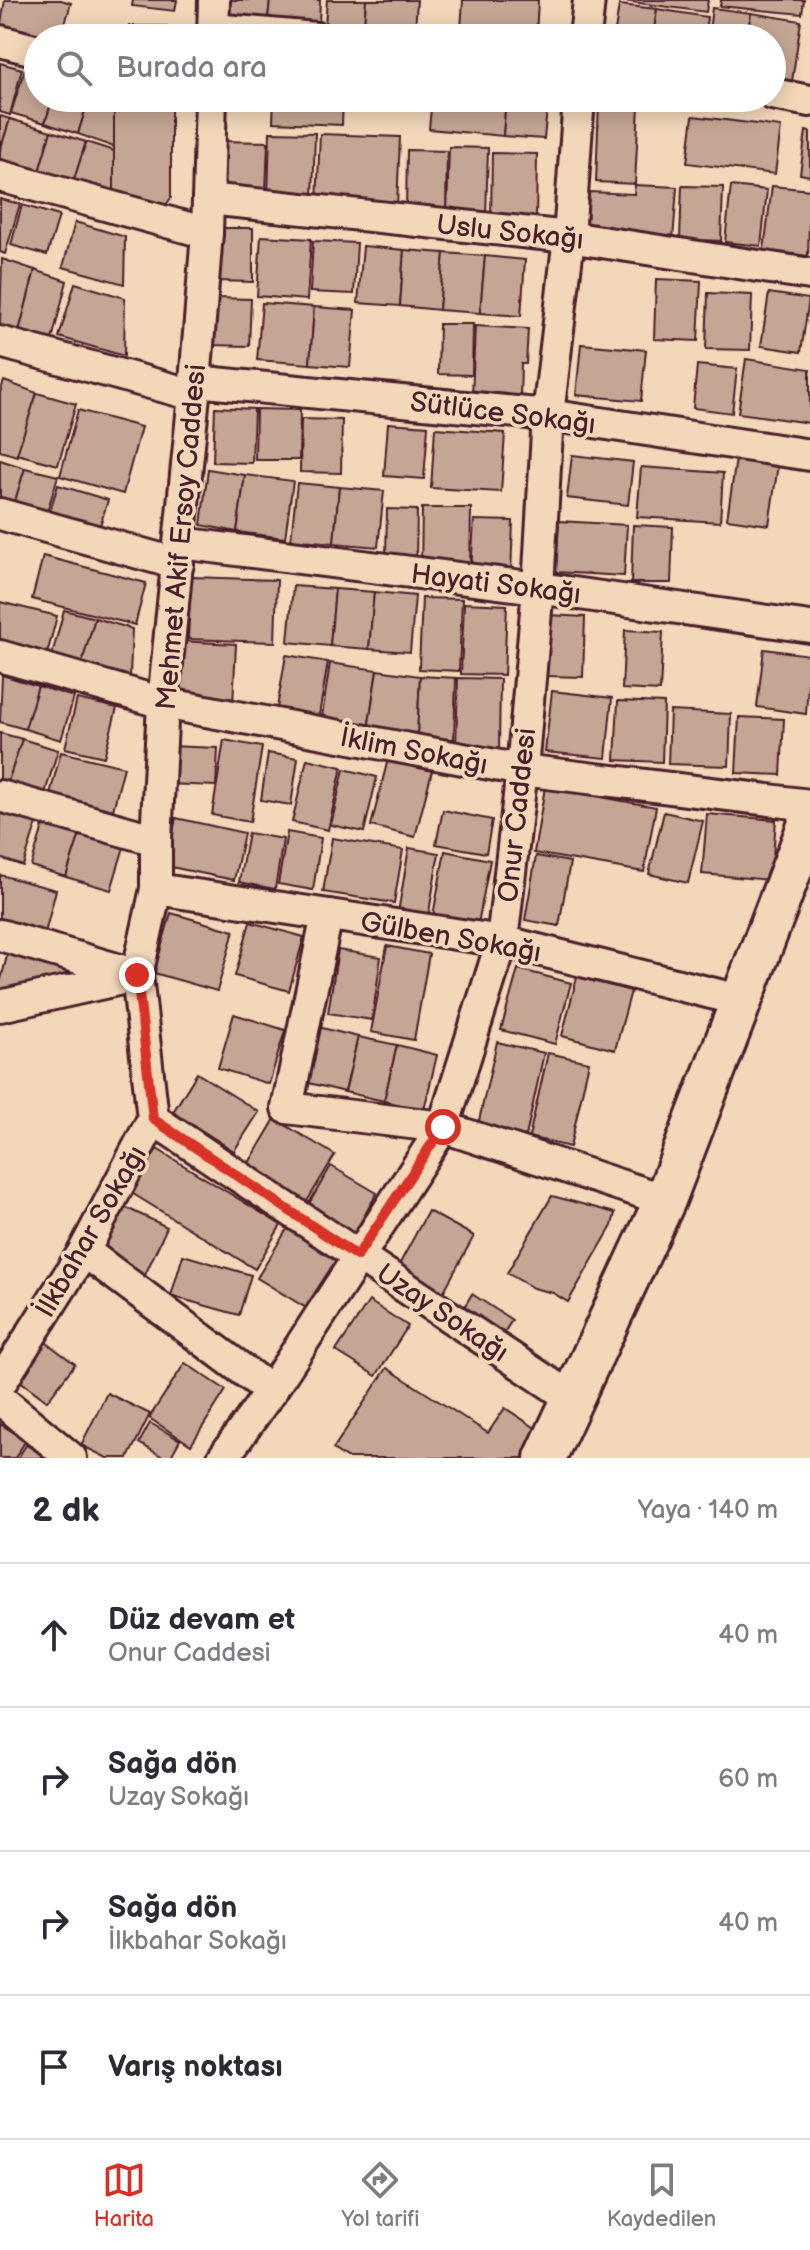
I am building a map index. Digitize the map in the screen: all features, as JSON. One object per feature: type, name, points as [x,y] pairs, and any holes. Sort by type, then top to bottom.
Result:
[{"type":"main road","points":[[545,1458],[665,1200],[810,821]]},
{"type":"street","points":[[586,24],[589,0]]},
{"type":"street","points":[[0,41],[24,47]]},
{"type":"street","points":[[786,97],[810,101]]},
{"type":"street","name":"Mehmet Akif Ersoy Caddesi","points":[[137,975],[156,889],[163,703],[180,554],[207,233],[209,112]]},
{"type":"street","name":"Onur Caddesi","points":[[223,1458],[271,1391],[443,1127],[502,941],[522,770],[538,588],[548,415],[569,237],[578,112]]},
{"type":"street","points":[[0,176],[207,233]]},
{"type":"street","name":"Uslu Sokağı","points":[[208,199],[569,237],[810,274]]},
{"type":"street","name":"Sütlüce Sokağı","points":[[0,342],[195,388],[548,415],[810,455]]},
{"type":"street","name":"Hayati Sokağı","points":[[0,514],[180,554],[538,588],[810,627]]},
{"type":"street","name":"İklim Sokağı","points":[[0,656],[163,703],[522,770],[810,805]]},
{"type":"street","points":[[0,796],[156,840]]},
{"type":"street","name":"Gülben Sokağı","points":[[156,889],[502,941],[743,1001]]},
{"type":"street","points":[[327,915],[287,1108],[443,1127],[665,1200]]},
{"type":"street","points":[[0,935],[137,975]]},
{"type":"street","points":[[0,1006],[137,975]]},
{"type":"street","name":"İlkbahar Sokağı","points":[[0,1384],[84,1251],[153,1119],[137,975]]},
{"type":"street","name":"Uzay Sokağı","points":[[153,1119],[573,1399]]},
{"type":"street","points":[[84,1251],[271,1391]]},
{"type":"street","points":[[0,1399],[71,1458]]},
{"type":"building","points":[[5,0],[61,0],[71,3],[65,24],[24,24],[24,35],[0,29]]},
{"type":"building","points":[[133,0],[177,0],[175,11],[132,6]]},
{"type":"building","points":[[224,0],[270,0],[268,19],[223,15]]},
{"type":"building","points":[[270,0],[320,0],[319,23],[268,19]]},
{"type":"building","points":[[327,0],[366,0],[364,24],[325,24]]},
{"type":"building","points":[[366,0],[417,0],[416,24],[364,24]]},
{"type":"building","points":[[463,0],[538,0],[537,24],[461,24]]},
{"type":"building","points":[[616,0],[708,0],[706,12]]},
{"type":"building","points":[[721,0],[804,0],[802,14],[720,6]]},
{"type":"building","points":[[619,5],[657,9],[655,24],[616,24]]},
{"type":"building","points":[[712,8],[751,13],[749,24],[710,24]]},
{"type":"building","points":[[657,9],[707,17],[706,24],[655,24]]},
{"type":"building","points":[[751,13],[801,21],[792,81],[786,80],[786,24],[749,24]]},
{"type":"building","points":[[0,63],[22,69],[10,115],[0,112]]},
{"type":"building","points":[[24,72],[24,112],[49,112],[45,123],[11,113]]},
{"type":"building","points":[[49,112],[85,112],[78,134],[45,123]]},
{"type":"building","points":[[85,112],[114,112],[114,147],[78,134]]},
{"type":"building","points":[[114,112],[171,112],[171,198],[161,211],[114,198]]},
{"type":"building","points":[[273,112],[342,112],[342,125],[273,122]]},
{"type":"building","points":[[431,112],[505,112],[503,136],[429,129]]},
{"type":"building","points":[[505,112],[547,112],[544,139],[503,136]]},
{"type":"building","points":[[599,112],[639,112],[635,184],[596,182]]},
{"type":"building","points":[[0,116],[10,119],[0,151]]},
{"type":"building","points":[[693,116],[781,127],[775,174],[687,163]]},
{"type":"building","points":[[10,119],[51,131],[38,175],[0,164],[0,151]]},
{"type":"building","points":[[51,131],[86,142],[72,186],[38,175]]},
{"type":"building","points":[[806,131],[810,132],[810,176],[800,174]]},
{"type":"building","points":[[270,132],[315,133],[313,197],[268,195]]},
{"type":"building","points":[[320,134],[400,137],[397,206],[317,203]]},
{"type":"building","points":[[220,141],[268,142],[266,191],[218,190]]},
{"type":"building","points":[[86,142],[114,151],[114,198],[72,186]]},
{"type":"building","points":[[449,147],[488,148],[486,217],[447,215]]},
{"type":"building","points":[[407,150],[447,151],[446,211],[406,211]]},
{"type":"building","points":[[492,153],[537,154],[536,221],[491,220]]},
{"type":"building","points":[[635,185],[677,187],[673,240],[586,235],[589,192],[634,194]]},
{"type":"building","points":[[682,186],[723,187],[721,241],[680,239]]},
{"type":"building","points":[[731,186],[767,190],[761,246],[725,242]]},
{"type":"building","points":[[772,186],[810,190],[808,256],[764,250]]},
{"type":"building","points":[[0,199],[20,204],[5,254],[0,252]]},
{"type":"building","points":[[22,205],[59,216],[47,255],[11,245]]},
{"type":"building","points":[[75,222],[125,237],[124,284],[63,267]]},
{"type":"building","points":[[216,228],[253,228],[253,282],[215,281]]},
{"type":"building","points":[[261,236],[311,239],[307,300],[257,296]]},
{"type":"building","points":[[313,241],[357,243],[354,294],[310,292]]},
{"type":"building","points":[[363,246],[404,250],[400,306],[358,303]]},
{"type":"building","points":[[404,250],[444,253],[439,310],[400,306]]},
{"type":"building","points":[[444,253],[485,256],[480,313],[439,310]]},
{"type":"building","points":[[485,256],[525,260],[521,316],[480,313]]},
{"type":"building","points":[[2,259],[35,270],[19,332],[0,326]]},
{"type":"building","points":[[35,270],[67,281],[52,340],[19,332]]},
{"type":"building","points":[[656,279],[701,281],[698,341],[654,339]]},
{"type":"building","points":[[75,283],[125,298],[124,356],[59,337]]},
{"type":"building","points":[[708,293],[752,295],[750,350],[706,349]]},
{"type":"building","points":[[769,293],[809,299],[801,352],[761,346]]},
{"type":"building","points":[[215,298],[251,299],[249,346],[213,345]]},
{"type":"building","points":[[262,303],[314,307],[310,364],[257,360]]},
{"type":"building","points":[[314,307],[355,310],[350,367],[310,364]]},
{"type":"building","points":[[439,324],[473,324],[472,375],[438,374]]},
{"type":"building","points":[[475,326],[528,329],[526,364],[521,364],[520,398],[472,396]]},
{"type":"building","points":[[581,344],[646,350],[641,401],[576,395]]},
{"type":"building","points":[[746,359],[810,369],[810,423],[738,413]]},
{"type":"building","points":[[697,365],[737,369],[732,413],[693,408]]},
{"type":"building","points":[[4,381],[37,393],[17,456],[0,451],[0,393]]},
{"type":"building","points":[[37,393],[76,404],[58,465],[17,454]]},
{"type":"building","points":[[215,407],[254,409],[252,463],[213,462]]},
{"type":"building","points":[[256,409],[300,410],[299,460],[255,460]]},
{"type":"building","points":[[78,410],[141,427],[123,494],[60,476]]},
{"type":"building","points":[[301,419],[342,420],[341,473],[300,472]]},
{"type":"building","points":[[388,423],[428,426],[424,479],[384,476]]},
{"type":"building","points":[[435,428],[505,433],[501,492],[431,488]]},
{"type":"building","points":[[572,455],[633,462],[628,505],[567,498]]},
{"type":"building","points":[[736,459],[778,465],[769,525],[727,519]]},
{"type":"building","points":[[0,460],[25,468],[12,511],[0,507]]},
{"type":"building","points":[[641,467],[723,473],[720,522],[637,517]]},
{"type":"building","points":[[25,468],[58,476],[45,519],[12,511]]},
{"type":"building","points":[[208,469],[245,475],[237,532],[201,525]]},
{"type":"building","points":[[245,475],[293,481],[285,538],[237,532]]},
{"type":"building","points":[[297,483],[339,487],[334,543],[291,539]]},
{"type":"building","points":[[58,485],[108,500],[97,535],[47,520]]},
{"type":"building","points":[[339,487],[384,491],[378,547],[334,543]]},
{"type":"building","points":[[422,508],[471,508],[470,571],[421,571]]},
{"type":"building","points":[[387,509],[417,510],[416,558],[386,558]]},
{"type":"building","points":[[474,520],[513,521],[511,575],[471,572]]},
{"type":"building","points":[[559,521],[627,525],[624,576],[556,572]]},
{"type":"building","points":[[633,525],[673,527],[671,583],[631,583]]},
{"type":"building","points":[[43,556],[146,583],[135,625],[32,599]]},
{"type":"building","points":[[191,577],[277,580],[275,642],[188,639]]},
{"type":"building","points":[[293,586],[335,589],[330,646],[288,642]]},
{"type":"building","points":[[335,589],[374,592],[369,649],[330,646]]},
{"type":"building","points":[[374,592],[415,596],[410,652],[369,649]]},
{"type":"building","points":[[422,598],[462,599],[459,671],[419,669]]},
{"type":"building","points":[[0,602],[57,616],[46,658],[0,646]]},
{"type":"building","points":[[464,603],[507,605],[504,675],[461,674]]},
{"type":"building","points":[[64,610],[95,618],[82,663],[52,655]]},
{"type":"building","points":[[548,615],[585,617],[583,677],[547,676]]},
{"type":"building","points":[[95,618],[132,629],[130,676],[82,663]]},
{"type":"building","points":[[625,630],[663,632],[660,691],[622,689]]},
{"type":"building","points":[[178,641],[236,644],[233,705],[175,703]]},
{"type":"building","points":[[764,649],[810,655],[806,714],[757,707]]},
{"type":"building","points":[[286,655],[328,662],[318,721],[276,714]]},
{"type":"building","points":[[330,663],[377,670],[368,730],[321,723]]},
{"type":"building","points":[[377,670],[420,676],[417,738],[368,730]]},
{"type":"building","points":[[2,675],[38,686],[25,729],[0,722]]},
{"type":"building","points":[[420,676],[456,678],[454,739],[417,738]]},
{"type":"building","points":[[458,678],[500,679],[499,750],[456,749]]},
{"type":"building","points":[[38,686],[74,697],[61,740],[25,729]]},
{"type":"building","points":[[552,691],[612,698],[606,758],[545,752]]},
{"type":"building","points":[[77,699],[117,708],[104,757],[65,748]]},
{"type":"building","points":[[618,701],[664,703],[662,762],[615,760]]},
{"type":"building","points":[[670,711],[731,714],[729,766],[668,764]]},
{"type":"building","points":[[739,717],[784,719],[781,775],[736,773]]},
{"type":"building","points":[[0,733],[22,739],[8,782],[0,779]]},
{"type":"building","points":[[22,739],[58,750],[45,793],[8,782]]},
{"type":"building","points":[[224,740],[262,747],[250,822],[212,815]]},
{"type":"building","points":[[169,746],[218,748],[216,786],[167,784]]},
{"type":"building","points":[[61,752],[124,767],[113,810],[50,794]]},
{"type":"building","points":[[268,753],[298,758],[291,805],[261,800]]},
{"type":"building","points":[[307,759],[342,767],[328,830],[292,822]]},
{"type":"building","points":[[388,759],[432,771],[415,837],[371,826]]},
{"type":"building","points":[[344,769],[377,777],[364,832],[331,825]]},
{"type":"building","points":[[545,787],[656,807],[644,872],[534,853]]},
{"type":"building","points":[[443,810],[492,820],[486,853],[436,844]]},
{"type":"building","points":[[1,812],[37,823],[23,866],[0,858]]},
{"type":"building","points":[[664,812],[703,821],[688,883],[649,874]]},
{"type":"building","points":[[707,814],[776,820],[771,880],[702,874]]},
{"type":"building","points":[[176,818],[244,833],[234,880],[166,866]]},
{"type":"building","points":[[44,823],[80,834],[66,877],[31,866]]},
{"type":"building","points":[[287,832],[321,838],[313,890],[278,884]]},
{"type":"building","points":[[248,833],[283,839],[275,889],[239,882]]},
{"type":"building","points":[[80,834],[124,847],[111,890],[66,877]]},
{"type":"building","points":[[332,838],[403,850],[394,903],[323,892]]},
{"type":"building","points":[[409,848],[439,853],[428,918],[398,913]]},
{"type":"building","points":[[445,851],[490,860],[477,929],[432,921]]},
{"type":"building","points":[[536,856],[570,862],[559,926],[525,920]]},
{"type":"building","points":[[0,875],[56,890],[45,933],[0,921]]},
{"type":"building","points":[[171,913],[234,931],[217,991],[154,973]]},
{"type":"building","points":[[250,922],[304,937],[289,991],[235,976]]},
{"type":"building","points":[[387,946],[429,954],[414,1040],[371,1032]]},
{"type":"building","points":[[338,950],[381,957],[372,1020],[328,1013]]},
{"type":"building","points":[[8,952],[67,968],[62,988],[0,999],[0,983]]},
{"type":"building","points":[[518,969],[571,983],[555,1044],[501,1030]]},
{"type":"building","points":[[577,977],[631,991],[615,1050],[562,1036]]},
{"type":"building","points":[[234,1014],[285,1030],[269,1084],[218,1068]]},
{"type":"building","points":[[318,1027],[358,1037],[345,1092],[305,1082]]},
{"type":"building","points":[[358,1037],[397,1045],[384,1101],[345,1092]]},
{"type":"building","points":[[497,1042],[544,1053],[526,1136],[478,1125]]},
{"type":"building","points":[[397,1045],[437,1055],[424,1110],[384,1101]]},
{"type":"building","points":[[548,1053],[589,1062],[570,1147],[529,1137]]},
{"type":"building","points":[[197,1073],[259,1112],[234,1151],[173,1112]]},
{"type":"building","points":[[275,1119],[335,1155],[306,1203],[246,1168]]},
{"type":"building","points":[[157,1149],[281,1225],[255,1269],[130,1192]]},
{"type":"building","points":[[331,1166],[377,1193],[354,1234],[307,1207]]},
{"type":"building","points":[[552,1196],[615,1213],[612,1226],[568,1302],[507,1273]]},
{"type":"building","points":[[114,1202],[167,1227],[145,1275],[91,1251]]},
{"type":"building","points":[[428,1211],[474,1236],[439,1300],[393,1276]]},
{"type":"building","points":[[289,1226],[340,1256],[308,1309],[257,1278]]},
{"type":"building","points":[[183,1255],[251,1275],[239,1315],[171,1296]]},
{"type":"building","points":[[472,1294],[512,1320],[500,1339],[460,1314]]},
{"type":"building","points":[[369,1301],[408,1326],[376,1376],[336,1351]]},
{"type":"building","points":[[43,1340],[75,1364],[47,1401],[15,1377]]},
{"type":"building","points":[[185,1363],[226,1390],[191,1445],[149,1418]]},
{"type":"building","points":[[387,1368],[488,1433],[505,1408],[540,1431],[523,1458],[346,1458],[333,1449]]},
{"type":"building","points":[[107,1393],[150,1414],[128,1458],[107,1458],[81,1445]]},
{"type":"building","points":[[150,1423],[180,1440],[170,1458],[139,1443]]},
{"type":"building","points":[[0,1424],[26,1440],[15,1458],[0,1458]]},
{"type":"building","points":[[26,1445],[48,1458],[18,1458]]},
{"type":"route","points":[[137,975],[153,1119],[357,1256],[443,1127]]}]
